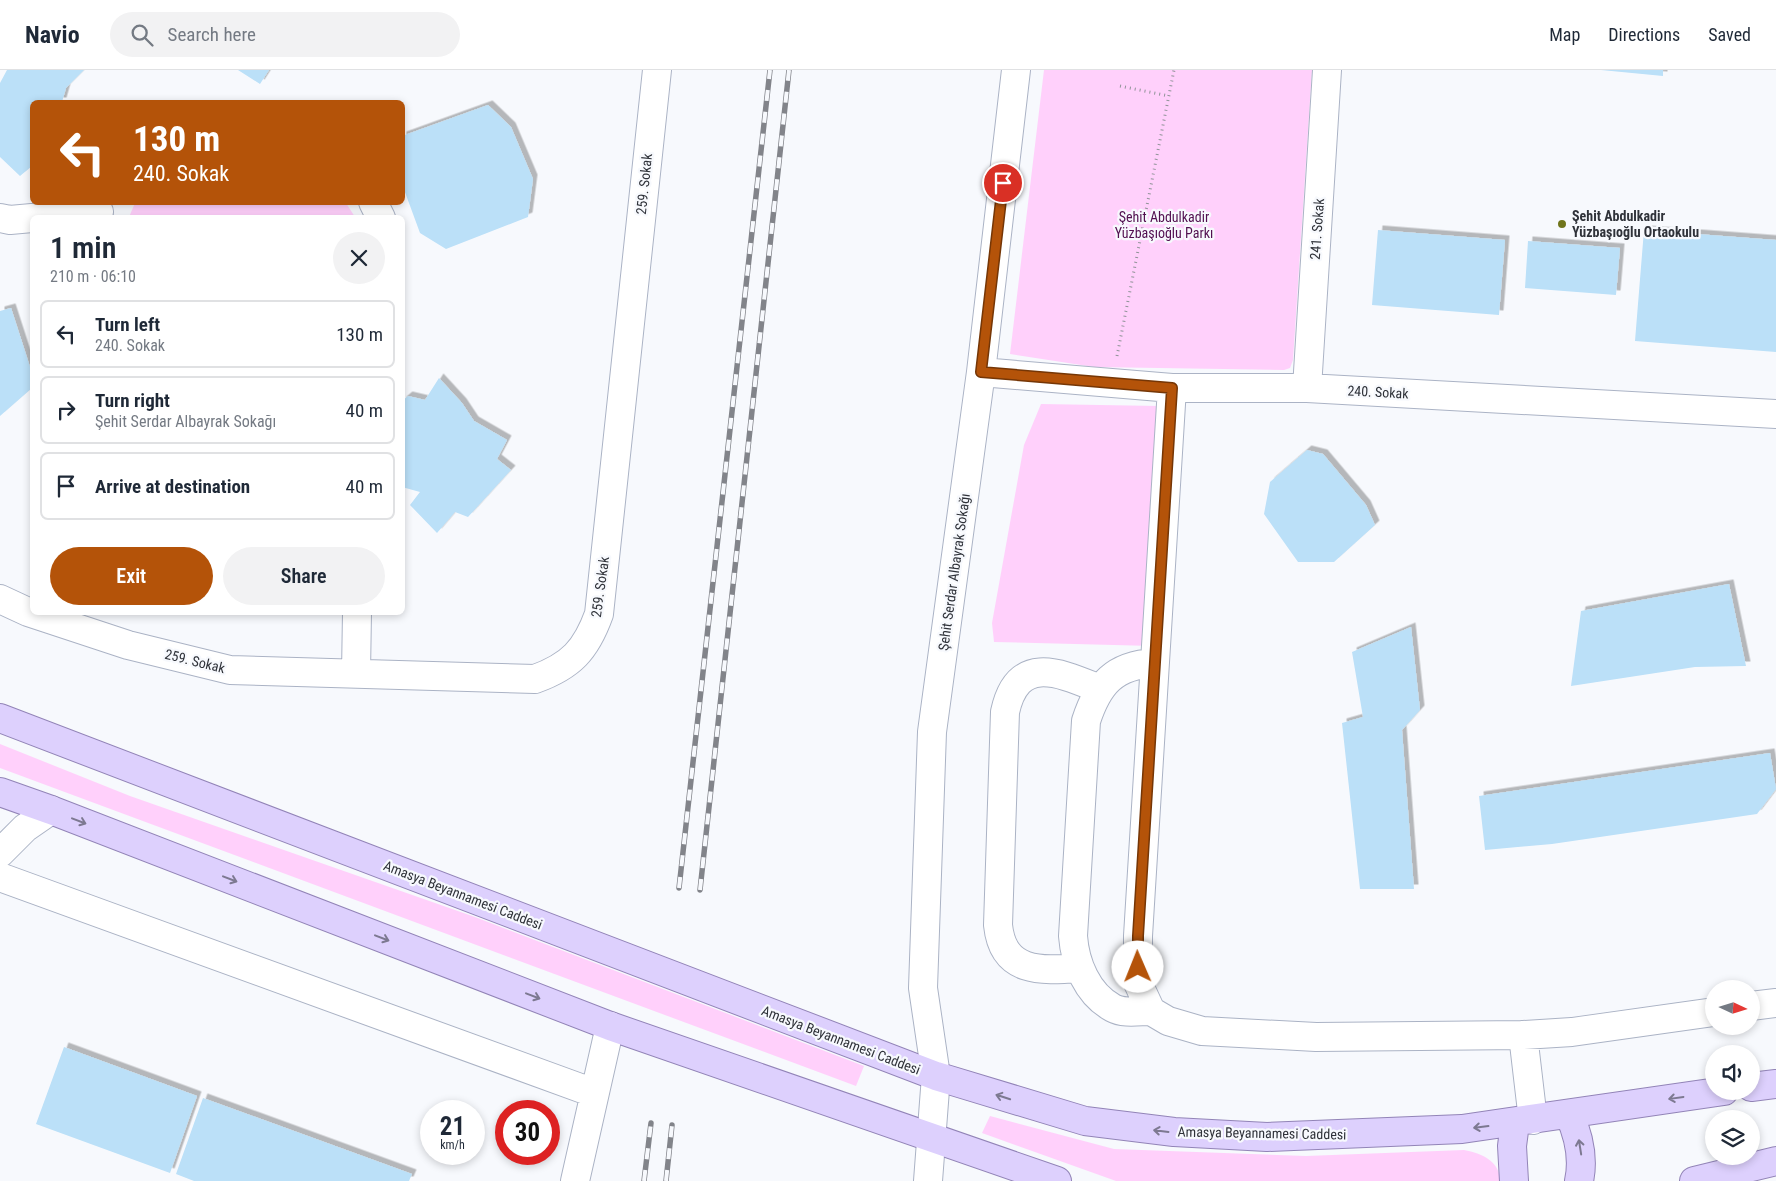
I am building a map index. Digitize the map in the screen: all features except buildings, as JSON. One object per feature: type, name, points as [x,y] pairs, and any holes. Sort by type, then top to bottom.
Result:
[{"type":"main road","name":"Amasya Beyannamesi Caddesi","points":[[0,718],[936,1076],[1085,1121],[1174,1132],[1267,1136],[1361,1135],[1462,1130],[1705,1094]]},
{"type":"main road","points":[[0,792],[610,1026],[931,1139],[1057,1181]]},
{"type":"main road","points":[[1760,1086],[1776,1084]]},
{"type":"main road","points":[[1569,1114],[1575,1127],[1581,1155],[1579,1181]]},
{"type":"main road","points":[[1514,1181],[1512,1146],[1524,1121]]},
{"type":"main road","points":[[1694,1181],[1776,1161]]},
{"type":"street","name":"259. Sokak","points":[[37,615],[128,645],[230,670],[535,680],[557,671],[574,658],[590,638],[599,614],[657,70]]},
{"type":"street","name":"Şehit Serdar Albayrak Sokağı","points":[[928,1181],[936,1076],[923,988],[932,732],[981,372],[1016,70]]},
{"type":"street","name":"241. Sokak","points":[[1307,388],[1327,70]]},
{"type":"street","points":[[67,215],[100,211]]},
{"type":"street","points":[[14,219],[30,237]]},
{"type":"street","name":"240. Sokak","points":[[981,372],[1172,388],[1307,388],[1776,414]]},
{"type":"street","points":[[1172,388],[1138,936],[1138,983],[1151,1010],[1168,1021],[1202,1031],[1316,1037],[1523,1035],[1572,1032],[1705,1013]]},
{"type":"street","name":"259. Sokak","points":[[0,599],[30,613]]},
{"type":"street","points":[[356,673],[357,615]]},
{"type":"street","points":[[1151,1010],[1130,1012],[1113,1008],[1096,994],[1079,968],[1074,952],[1073,936],[1086,721],[1100,688],[1108,679],[1118,672],[1143,664],[1155,663]]},
{"type":"street","points":[[1079,968],[1051,970],[1022,965],[1005,950],[999,938],[998,915],[1005,712],[1008,699],[1014,688],[1029,674],[1039,671],[1065,674],[1100,688]]},
{"type":"street","points":[[0,853],[25,828],[51,810]]},
{"type":"street","points":[[0,877],[594,1093]]},
{"type":"street","points":[[1760,1005],[1776,1003]]},
{"type":"street","points":[[575,1181],[610,1026]]},
{"type":"street","points":[[1523,1035],[1524,1121]]},
{"type":"path","points":[[1111,383],[1174,70]]},
{"type":"path","points":[[1120,86],[1169,96]]},
{"type":"green space","name":"Şehit Abdulkadir Yüzbaşıoğlu Parkı","points":[[1044,70],[1312,70],[1293,360],[1290,368],[1284,370],[1094,367],[1010,354]]},
{"type":"green space","points":[[134,205],[347,205],[354,215],[130,215]]},
{"type":"green space","points":[[1041,404],[1159,406],[1153,646],[994,642],[992,623],[1024,445]]},
{"type":"green space","points":[[0,744],[130,796],[475,917],[864,1066],[856,1086],[0,768]]},
{"type":"green space","points":[[990,1116],[1114,1149],[1306,1156],[1464,1150],[1483,1156],[1493,1163],[1497,1168],[1501,1181],[1116,1181],[982,1133]]},
{"type":"railway","points":[[679,888],[770,70]]},
{"type":"railway","points":[[700,890],[789,70]]},
{"type":"railway","points":[[644,1181],[651,1123]]},
{"type":"railway","points":[[666,1181],[672,1125]]},
{"type":"place","name":"Şehit Abdulkadir Yüzbaşıoğlu Ortaokulu","points":[[1562,224]]},
{"type":"route","points":[[1003,183],[981,372],[1172,388],[1138,936],[1138,967]]}]
